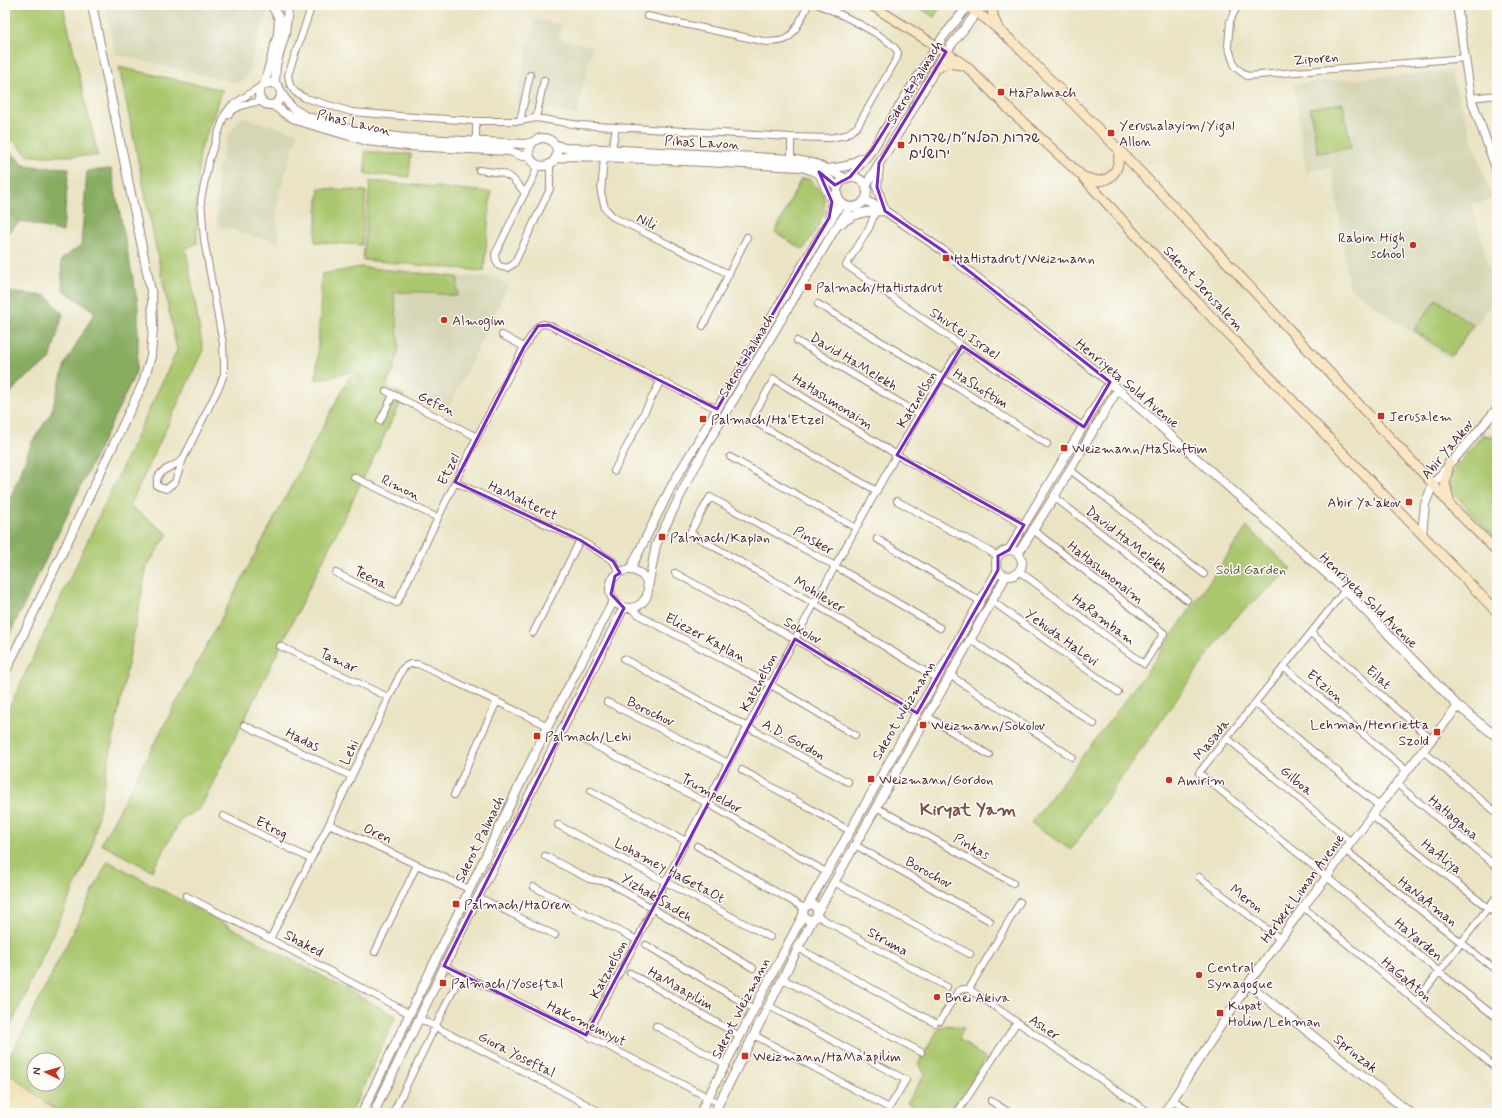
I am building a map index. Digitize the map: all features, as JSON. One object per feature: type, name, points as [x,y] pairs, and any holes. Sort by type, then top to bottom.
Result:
[{"type":"main road","name":"Sderot Jerusalem","points":[[871,5],[966,66],[1013,113],[1081,175],[1199,304],[1497,612]]},
{"type":"main road","points":[[991,5],[994,19],[1001,32]]},
{"type":"main road","points":[[967,6],[1001,32],[1025,53],[1118,148],[1221,256],[1450,504],[1497,551]]},
{"type":"main road","points":[[934,70],[947,63],[966,66]]},
{"type":"main road","points":[[1081,175],[1098,182],[1111,176],[1116,171],[1118,164],[1118,148]]},
{"type":"main road","points":[[1449,463],[1445,483],[1450,504]]},
{"type":"street","points":[[5,673],[143,383],[151,356],[153,328],[152,296],[92,5]]},
{"type":"street","points":[[298,5],[312,7],[288,75],[290,85],[295,92],[305,98],[352,112],[476,121],[520,121],[536,118],[579,125],[830,138],[846,135],[857,127],[897,58],[897,50],[864,27],[819,5]]},
{"type":"street","points":[[647,16],[768,42],[787,39],[808,5]]},
{"type":"street","name":"Sderot Palmach","points":[[866,188],[870,178],[934,70],[946,52],[983,5]]},
{"type":"street","name":"Ziporen","points":[[1238,5],[1230,21],[1228,46],[1235,67],[1247,76],[1466,58]]},
{"type":"street","points":[[1457,5],[1471,98],[1497,171]]},
{"type":"street","points":[[272,7],[280,10],[289,6]]},
{"type":"street","points":[[272,7],[279,18],[278,34],[263,85],[258,96],[261,102],[266,106],[273,106],[279,101],[280,90],[276,83],[276,65],[285,34],[289,6]]},
{"type":"street","name":"Sderot Palmach","points":[[848,178],[872,150],[937,46],[967,6]]},
{"type":"street","points":[[520,121],[530,75]]},
{"type":"street","points":[[536,118],[544,80]]},
{"type":"street","points":[[183,459],[178,464],[159,474],[156,480],[157,486],[166,488],[175,482],[183,459],[224,374],[223,344],[204,240],[201,200],[209,160],[223,121],[231,106],[263,85],[272,83],[280,90]]},
{"type":"street","name":"Pihas Lavon","points":[[280,90],[292,108],[305,116],[361,132],[404,138],[525,144],[533,142]]},
{"type":"street","points":[[1471,98],[1497,95]]},
{"type":"street","points":[[223,121],[231,112],[237,109],[251,103],[261,102]]},
{"type":"street","name":"Pihas Lavon","points":[[273,106],[298,121],[367,141],[409,146],[510,151],[522,156],[529,155]]},
{"type":"street","points":[[476,121],[476,141]]},
{"type":"street","points":[[612,149],[616,127]]},
{"type":"street","points":[[791,137],[791,159]]},
{"type":"street","points":[[536,164],[534,179],[525,193],[495,254],[496,261],[499,266],[507,268],[514,264],[550,189],[553,162],[557,151],[554,144],[548,139],[540,138],[533,142],[530,146],[529,155],[531,159],[536,164],[543,166],[553,162]]},
{"type":"street","name":"Pihas Lavon","points":[[554,144],[564,148],[612,149],[791,159],[816,164],[848,178]]},
{"type":"street","points":[[828,169],[847,166],[860,160],[872,150]]},
{"type":"street","name":"Pihas Lavon","points":[[553,162],[569,156],[802,167],[819,172],[830,178],[837,187]]},
{"type":"street","name":"Nili","points":[[604,157],[601,193],[605,208],[613,217],[729,274]]},
{"type":"street","points":[[835,229],[852,216],[869,211],[885,211],[877,187],[879,163]]},
{"type":"street","points":[[479,170],[502,173],[512,178],[525,193]]},
{"type":"street","points":[[817,241],[829,218],[832,202],[819,172]]},
{"type":"street","points":[[854,177],[862,181],[866,188],[867,196],[859,206],[850,208],[841,204],[837,198],[837,187],[841,181],[848,178],[854,177]]},
{"type":"street","name":"Henriyeta Sold Avenue","points":[[865,200],[885,211],[942,250],[1110,382],[1345,590],[1458,706],[1497,737]]},
{"type":"street","name":"Sderot Palmach","points":[[630,570],[672,485],[817,241],[841,204]]},
{"type":"street","name":"Sderot Palmach","points":[[648,587],[656,545],[686,484],[708,443],[835,229],[850,208]]},
{"type":"street","name":"Shivtei Israel","points":[[876,211],[869,228],[846,265],[962,346],[1084,427]]},
{"type":"street","points":[[703,326],[747,237]]},
{"type":"street","name":"HaShoftim","points":[[818,304],[942,378],[1048,444]]},
{"type":"street","name":"Etzel","points":[[396,603],[477,437],[524,347],[538,326],[543,324],[549,325],[717,409]]},
{"type":"street","points":[[502,335],[524,347]]},
{"type":"street","name":"David HaMelekh","points":[[797,341],[919,414]]},
{"type":"street","name":"Katznelson","points":[[586,1035],[637,940],[686,841],[795,639],[919,414],[962,346]]},
{"type":"street","name":"HaHashmonaim","points":[[877,492],[751,420],[774,379],[897,454],[1024,525]]},
{"type":"street","points":[[614,472],[661,380]]},
{"type":"street","points":[[1009,550],[1018,554],[1022,560],[1021,568],[1013,576],[1006,576],[998,570],[996,563],[998,556],[1009,550],[1110,382]]},
{"type":"street","points":[[1018,554],[1032,529],[1054,497],[1069,469],[1118,389]]},
{"type":"street","name":"Gefen","points":[[386,392],[477,437]]},
{"type":"street","points":[[380,421],[393,395]]},
{"type":"street","name":"Abir YaAkov","points":[[1422,534],[1425,504],[1433,484],[1449,463],[1497,410]]},
{"type":"street","points":[[730,457],[856,528]]},
{"type":"street","points":[[1069,469],[1204,574]]},
{"type":"street","name":"Rimon","points":[[354,478],[438,518]]},
{"type":"street","name":"HaMahteret","points":[[455,482],[580,540],[613,561],[620,572]]},
{"type":"street","name":"Pinsker","points":[[690,533],[710,497],[835,566],[940,628]]},
{"type":"street","name":"David HaMelekh","points":[[1054,497],[1186,600]]},
{"type":"street","points":[[898,501],[998,556]]},
{"type":"street","name":"HaHashmonaim","points":[[1032,529],[1164,633]]},
{"type":"street","name":"Mohilever","points":[[690,533],[815,604],[936,678]]},
{"type":"street","points":[[877,539],[980,602]]},
{"type":"street","points":[[533,633],[580,540]]},
{"type":"street","points":[[630,570],[642,576],[648,587],[645,599],[636,607],[627,608],[620,606],[611,594],[611,582],[620,572],[630,570]]},
{"type":"street","name":"Sderot Weizmann","points":[[700,1113],[805,909],[998,570]]},
{"type":"street","name":"HaRambam","points":[[1019,571],[1144,664],[1164,633]]},
{"type":"street","name":"Teena","points":[[336,573],[396,603]]},
{"type":"street","name":"Sokolov","points":[[676,573],[795,639],[917,713]]},
{"type":"street","name":"Sderot Weizmann","points":[[714,1113],[798,948],[1006,576]]},
{"type":"street","name":"Masada","points":[[1327,877],[1199,773],[1345,590]]},
{"type":"street","name":"Sderot Palmach","points":[[362,1113],[548,726],[614,600]]},
{"type":"street","name":"Yehuda HaLevi","points":[[992,601],[1118,692]]},
{"type":"street","name":"Sderot Palmach","points":[[376,1113],[444,966],[478,897],[627,608]]},
{"type":"street","name":"Eliezer Kaplan","points":[[627,608],[771,685],[855,735]]},
{"type":"street","name":"Eilat","points":[[1311,633],[1432,740]]},
{"type":"street","points":[[970,640],[1094,724]]},
{"type":"street","name":"Tamar","points":[[280,646],[388,697]]},
{"type":"street","name":"A.D. Gordon","points":[[624,659],[848,782]]},
{"type":"street","name":"Lehi","points":[[270,939],[329,824],[403,668],[410,664],[418,664],[548,726]]},
{"type":"street","name":"Etzion","points":[[1284,667],[1407,771]]},
{"type":"street","points":[[950,675],[1072,757]]},
{"type":"street","points":[[454,795],[497,701]]},
{"type":"street","name":"Borochov","points":[[607,702],[728,763]]},
{"type":"street","points":[[1255,702],[1379,806]]},
{"type":"street","name":"Herbert Liman Avenue","points":[[1164,1113],[1248,984],[1303,906],[1327,877],[1351,842],[1458,706]]},
{"type":"street","points":[[927,716],[988,755]]},
{"type":"street","name":"Hadas","points":[[244,725],[351,776]]},
{"type":"street","name":"Gilboa","points":[[1227,738],[1351,842]]},
{"type":"street","name":"Trumpeldor","points":[[584,740],[707,803],[826,872]]},
{"type":"street","points":[[1423,751],[1497,813]]},
{"type":"street","points":[[742,770],[850,831]]},
{"type":"street","name":"HaHagana","points":[[1397,784],[1497,867]]},
{"type":"street","points":[[591,791],[686,841]]},
{"type":"street","name":"Pinkas","points":[[876,807],[1013,883]]},
{"type":"street","name":"Etrog","points":[[223,816],[311,859]]},
{"type":"street","name":"HaAliya","points":[[1372,816],[1497,915]]},
{"type":"street","name":"Oren","points":[[329,824],[469,889]]},
{"type":"street","name":"Lohamey HaGetaOt","points":[[558,825],[770,937]]},
{"type":"street","name":"Borochov","points":[[855,845],[990,920]]},
{"type":"street","points":[[698,846],[805,909],[808,920],[816,915],[814,905],[805,909]]},
{"type":"street","name":"HaNaAman","points":[[1345,850],[1497,971]]},
{"type":"street","name":"Yizhak Sadeh","points":[[545,856],[589,879],[608,882],[754,968]]},
{"type":"street","points":[[375,952],[417,865]]},
{"type":"street","name":"Meron","points":[[1199,877],[1280,939]]},
{"type":"street","name":"HaYarden","points":[[1327,877],[1439,972],[1497,1018]]},
{"type":"street","points":[[834,882],[970,954]]},
{"type":"street","points":[[534,887],[637,940]]},
{"type":"street","name":"Shaked","points":[[186,896],[410,1014]]},
{"type":"street","points":[[1416,1002],[1497,896]]},
{"type":"street","points":[[478,897],[555,935]]},
{"type":"street","points":[[969,989],[1020,902]]},
{"type":"street","name":"HaGaAton","points":[[1303,906],[1497,1069]]},
{"type":"street","name":"Struma","points":[[816,915],[947,987]]},
{"type":"street","points":[[646,945],[754,1009]]},
{"type":"street","points":[[798,948],[938,1022],[958,991],[963,989],[969,989],[1017,1022]]},
{"type":"street","name":"HaKomemiyut","points":[[444,966],[586,1035],[719,1103]]},
{"type":"street","name":"HaMaapilim","points":[[630,973],[740,1036]]},
{"type":"street","points":[[393,1113],[461,974]]},
{"type":"street","points":[[783,979],[921,1052]]},
{"type":"street","name":"Sprinzak","points":[[1248,984],[1410,1113]]},
{"type":"street","points":[[754,1035],[889,1108],[906,1080],[769,1006]]},
{"type":"street","name":"Giora Yoseftal","points":[[420,1019],[602,1113]]},
{"type":"street","name":"Asher","points":[[957,1113],[1017,1022],[1150,1113]]},
{"type":"street","points":[[656,1026],[725,1064]]},
{"type":"street","points":[[1173,1100],[1194,1113]]},
{"type":"street","points":[[991,1101],[1010,1113]]},
{"type":"highlighted area","points":[[937,46],[946,52],[879,163],[877,187],[885,211],[942,250],[1110,382],[1084,427],[962,346],[897,455],[1024,525],[1009,550],[998,556],[998,570],[917,713],[795,639],[586,1035],[444,966],[624,608],[611,594],[615,576],[620,573],[613,561],[580,540],[455,482],[524,347],[538,326],[549,325],[717,409],[829,218],[832,202],[819,172],[835,185],[850,177],[872,150]]},
{"type":"shaded area","points":[[105,5],[269,5],[246,79],[237,83],[115,54]]},
{"type":"shaded area","points":[[534,19],[562,25],[559,39],[592,46],[577,115],[516,102]]},
{"type":"shaded area","name":"Rabin High school","points":[[1450,71],[1492,199],[1472,204],[1497,297],[1450,360],[1349,287],[1332,167],[1306,172],[1294,84]]},
{"type":"shaded area","points":[[242,117],[298,133],[280,190],[277,213],[279,243],[217,226],[218,170],[228,135]]},
{"type":"shaded area","name":"Almogim","points":[[423,274],[495,278],[509,285],[446,413],[431,406],[434,399],[402,382],[403,379],[393,372],[399,347],[394,291]]},
{"type":"green space","points":[[5,5],[63,5],[98,156],[29,156],[5,134]]},
{"type":"green space","points":[[914,5],[939,5],[941,6],[934,17]]},
{"type":"green space","points":[[119,67],[223,90],[200,151],[197,183],[197,243],[186,249],[203,350],[130,506],[168,534],[147,566],[91,851],[5,1038],[5,717],[177,350]]},
{"type":"green space","points":[[1343,103],[1351,148],[1318,153],[1310,108]]},
{"type":"green space","points":[[5,147],[26,166],[69,168],[63,232],[21,221],[5,235]]},
{"type":"green space","points":[[365,151],[388,154],[411,154],[409,177],[365,174]]},
{"type":"green space","points":[[111,169],[138,304],[138,352],[136,372],[5,644],[5,519],[10,499],[32,442],[51,413],[65,364],[95,312],[63,290],[61,260],[81,245],[87,171]]},
{"type":"green space","points":[[801,179],[809,179],[821,191],[825,208],[820,223],[803,250],[775,232]]},
{"type":"green space","points":[[370,181],[491,192],[484,271],[363,260]]},
{"type":"green space","points":[[319,188],[366,191],[362,245],[315,242]]},
{"type":"green space","points":[[361,267],[458,277],[457,296],[422,292],[394,292],[399,347],[393,372],[386,386],[404,396],[200,809],[182,818],[152,871],[101,844],[350,376],[361,377],[351,372],[316,380],[322,274]]},
{"type":"green space","points":[[5,292],[47,296],[63,314],[50,360],[19,383],[5,400]]},
{"type":"green space","points":[[1436,299],[1473,325],[1451,356],[1414,330]]},
{"type":"green space","points":[[1483,434],[1497,439],[1497,533],[1494,537],[1450,490],[1451,473]]},
{"type":"green space","name":"Sold Garden","points":[[1247,527],[1291,569],[1234,619],[1071,850],[1031,823],[1141,680]]},
{"type":"green space","points":[[108,861],[396,1016],[351,1113],[61,1113],[30,1092],[66,1092],[66,1052],[26,1052],[26,1089],[5,1075],[5,1063],[19,1040]]},
{"type":"green space","points":[[948,1025],[964,1028],[959,1039],[986,1059],[950,1113],[918,1113],[907,1102],[925,1074],[918,1064],[939,1028]]},
{"type":"sand","points":[[5,1070],[26,1087],[26,1092],[33,1092],[59,1113],[5,1113]]},
{"type":"place","name":"HaPalmach","points":[[1001,92]]},
{"type":"place","name":"Yerushalayim/Yigal Allon","points":[[1111,133]]},
{"type":"place","name":"שדרות הפלמ״ח/שדרות ירושלים","points":[[901,145]]},
{"type":"place","name":"Rabin High school","points":[[1413,245]]},
{"type":"place","name":"HaHistadrut/Weizmann","points":[[946,258]]},
{"type":"place","name":"Palmach/HaHistadrut","points":[[808,287]]},
{"type":"place","name":"Almogim","points":[[444,320]]},
{"type":"place","name":"Jerusalem","points":[[1381,416]]},
{"type":"place","name":"Palmach/Ha'Etzel","points":[[703,419]]},
{"type":"place","name":"Weizmann/HaShoftim","points":[[1064,448]]},
{"type":"place","name":"Abir Ya'akov","points":[[1409,502]]},
{"type":"place","name":"Palmach/Kaplan","points":[[662,537]]},
{"type":"place","name":"Weizmann/Sokolov","points":[[923,725]]},
{"type":"place","name":"Lehman/Henrietta Szold","points":[[1437,732]]},
{"type":"place","name":"Palmach/Lehi","points":[[537,736]]},
{"type":"place","name":"Weizmann/Gordon","points":[[871,779]]},
{"type":"place","name":"Amirim","points":[[1169,780]]},
{"type":"place","name":"Palmach/HaOren","points":[[456,904]]},
{"type":"place","name":"Central Synagogue","points":[[1199,975]]},
{"type":"place","name":"Palmach/Yoseftal","points":[[443,983]]},
{"type":"place","name":"Bnei Akiva","points":[[937,997]]},
{"type":"place","name":"Kupat Holim/Lehman","points":[[1220,1013]]},
{"type":"place","name":"Weizmann/HaMa'apilim","points":[[745,1056]]},
{"type":"district","name":"Kiryat Yam","points":[[968,809]]}]
